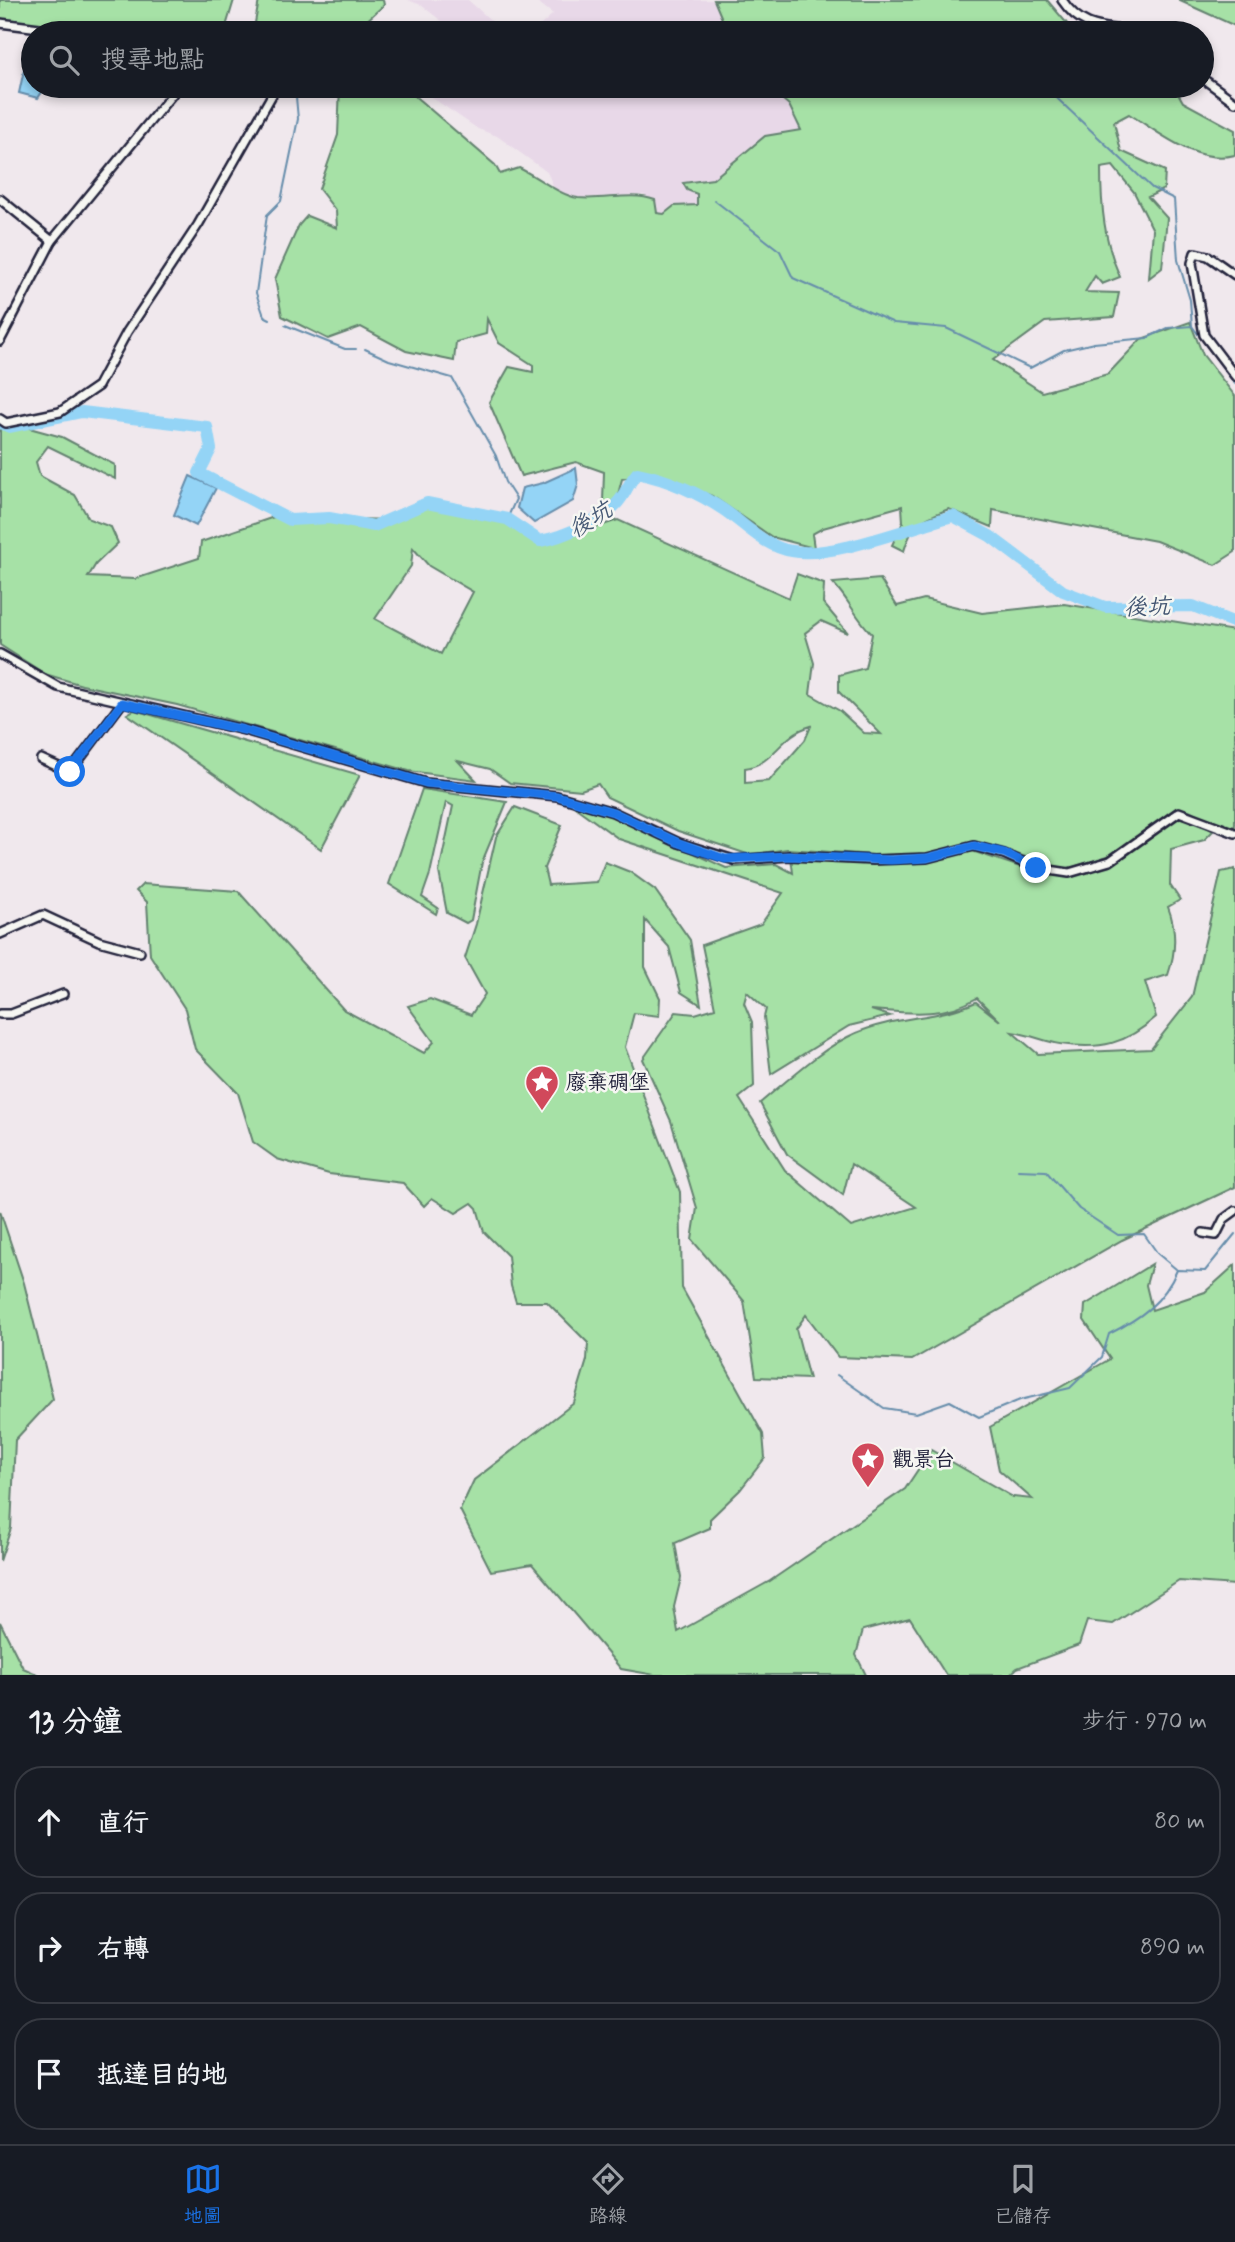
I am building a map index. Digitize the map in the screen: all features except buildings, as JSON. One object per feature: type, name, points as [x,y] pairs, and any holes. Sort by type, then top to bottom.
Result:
[{"type":"street","points":[[1062,0],[1073,15],[1086,21]]},
{"type":"street","points":[[0,23],[21,26]]},
{"type":"street","points":[[1214,87],[1235,102]]},
{"type":"street","points":[[0,341],[52,241],[169,98]]},
{"type":"street","points":[[0,419],[6,423],[60,412],[99,386],[127,332],[198,225],[270,98]]},
{"type":"street","points":[[0,198],[52,241]]},
{"type":"street","points":[[1235,275],[1208,256],[1195,253],[1192,263],[1204,335],[1235,376]]},
{"type":"street","points":[[0,654],[58,687],[244,730],[426,783],[557,796],[613,812],[679,843],[734,860],[789,856],[873,860],[927,858],[974,846],[1004,853],[1036,868],[1069,873],[1110,861],[1179,812],[1235,833]]},
{"type":"street","points":[[41,759],[70,772],[122,703]]},
{"type":"street","points":[[0,934],[43,915],[99,941],[141,952]]},
{"type":"street","points":[[0,1014],[11,1014],[64,994]]},
{"type":"street","points":[[1203,1233],[1216,1235],[1224,1219],[1235,1211]]},
{"type":"shaded area","points":[[408,0],[468,0],[492,21],[442,21],[421,5]]},
{"type":"shaded area","points":[[535,0],[714,0],[723,21],[545,21],[553,14]]},
{"type":"shaded area","points":[[433,98],[781,98],[789,105],[802,130],[765,136],[713,179],[684,183],[697,194],[697,205],[674,206],[664,214],[657,213],[644,195],[578,198],[555,190],[547,172],[497,136],[478,129]]},
{"type":"green space","points":[[0,0],[234,0],[228,21],[21,21],[21,23],[0,21]]},
{"type":"green space","points":[[259,0],[383,0],[384,5],[366,21],[255,21]]},
{"type":"green space","points":[[714,0],[1047,0],[1065,21],[723,21]]},
{"type":"green space","points":[[1178,0],[1235,0],[1235,26]]},
{"type":"green space","points":[[340,98],[417,98],[495,165],[500,174],[519,168],[556,190],[578,198],[646,197],[655,200],[657,213],[664,214],[674,206],[697,205],[697,194],[687,190],[683,183],[713,179],[765,136],[801,130],[789,105],[781,98],[1181,98],[1183,102],[1235,130],[1235,155],[1221,157],[1193,151],[1166,138],[1129,114],[1114,122],[1121,151],[1165,171],[1164,189],[1148,197],[1167,218],[1162,268],[1149,278],[1153,230],[1134,192],[1113,166],[1101,168],[1104,224],[1120,277],[1102,284],[1095,276],[1085,292],[1119,293],[1114,317],[1045,322],[993,360],[1042,392],[1108,374],[1141,339],[1190,322],[1203,355],[1235,396],[1235,552],[1215,565],[1156,541],[993,510],[992,527],[949,509],[920,523],[907,541],[904,551],[892,545],[903,522],[902,506],[823,528],[812,534],[814,548],[772,537],[712,496],[650,472],[622,479],[616,502],[603,502],[604,472],[576,462],[521,476],[489,402],[509,367],[533,372],[533,365],[499,343],[487,319],[486,334],[456,342],[454,361],[406,351],[361,327],[328,339],[282,316],[275,279],[299,225],[307,216],[337,228],[336,211],[319,189],[338,135]]},
{"type":"green space","points":[[0,420],[62,437],[115,465],[115,479],[48,446],[36,462],[40,476],[75,495],[89,519],[111,527],[118,543],[96,564],[88,577],[135,579],[199,558],[201,542],[274,517],[396,520],[418,505],[502,521],[549,543],[618,520],[789,598],[797,574],[824,584],[823,603],[848,633],[821,621],[805,633],[814,663],[810,694],[840,711],[864,733],[881,734],[839,692],[839,675],[865,668],[872,634],[833,583],[880,579],[897,606],[924,599],[982,613],[1064,604],[1235,631],[1235,826],[1224,829],[1189,810],[1178,809],[1111,855],[1064,870],[1002,849],[971,844],[927,854],[889,856],[787,849],[750,855],[678,831],[607,797],[598,784],[581,790],[510,783],[490,769],[458,761],[476,780],[409,771],[177,705],[82,685],[45,674],[0,645]],"holes":[[[413,548],[429,566],[473,592],[441,654],[375,619],[411,566]],[[811,726],[805,740],[769,781],[745,783],[745,768],[763,761],[791,736]]]},
{"type":"green space","points":[[134,710],[360,775],[321,849],[127,714]]},
{"type":"green space","points":[[422,789],[507,802],[482,862],[471,920],[466,923],[447,913],[439,872],[453,806],[446,802],[430,874],[422,897],[438,908],[436,914],[389,884]]},
{"type":"green space","points":[[572,805],[596,808],[726,868],[776,864],[793,873],[791,857],[868,862],[972,851],[1041,874],[1086,873],[1177,817],[1196,821],[1213,831],[1204,840],[1171,849],[1170,885],[1180,900],[1168,907],[1174,933],[1173,958],[1168,975],[1145,982],[1156,1017],[1123,1039],[1100,1045],[1060,1044],[1012,1032],[1038,1054],[1151,1049],[1192,997],[1221,872],[1235,869],[1235,1187],[1122,1240],[912,1360],[838,1357],[806,1315],[796,1329],[809,1379],[756,1377],[744,1301],[692,1240],[697,1208],[671,1121],[643,1059],[676,1012],[695,1014],[715,1008],[702,945],[761,924],[783,893],[619,839]],"holes":[[[747,992],[766,1009],[764,1017],[771,1074],[849,1026],[890,1016],[871,1010],[926,1013],[951,1009],[977,998],[1000,1021],[976,1002],[947,1012],[871,1027],[831,1047],[760,1103],[787,1154],[843,1195],[851,1164],[916,1207],[851,1227],[785,1170],[739,1098],[754,1086],[752,1022],[744,1003]]]},
{"type":"green space","points":[[515,807],[562,825],[544,868],[548,885],[597,882],[605,862],[630,872],[655,890],[690,940],[701,1005],[681,992],[669,947],[645,920],[645,967],[660,998],[659,1016],[634,1013],[625,1047],[680,1192],[682,1288],[763,1434],[765,1458],[740,1490],[710,1519],[710,1528],[675,1543],[681,1578],[674,1607],[678,1632],[770,1581],[905,1489],[931,1450],[1013,1497],[1032,1499],[999,1470],[990,1427],[1110,1359],[1084,1320],[1085,1305],[1152,1264],[1146,1285],[1152,1310],[1205,1292],[1235,1265],[1235,1585],[1179,1581],[1113,1624],[1087,1621],[1079,1645],[1017,1668],[1010,1675],[946,1675],[910,1618],[863,1630],[856,1655],[866,1675],[655,1675],[621,1669],[532,1564],[491,1571],[460,1510],[474,1480],[574,1403],[587,1360],[588,1343],[547,1302],[516,1302],[511,1286],[508,1256],[484,1232],[477,1208],[472,1203],[456,1213],[432,1198],[424,1206],[403,1183],[329,1174],[277,1159],[253,1142],[238,1093],[195,1049],[185,1009],[150,955],[147,902],[136,891],[143,884],[238,891],[344,1010],[424,1053],[434,1042],[408,1006],[430,999],[471,1015],[485,994],[465,958],[476,924],[496,837]]},
{"type":"green space","points":[[0,1211],[24,1283],[53,1399],[15,1440],[11,1528],[0,1561]]},
{"type":"green space","points":[[0,1622],[23,1668],[39,1675],[0,1675]]},
{"type":"water","points":[[576,468],[578,485],[573,501],[534,523],[517,508],[522,488],[543,483]]},
{"type":"water","points":[[190,476],[216,488],[196,526],[174,515]]},
{"type":"waterway","points":[[270,319],[264,316],[256,293],[267,215],[281,201],[298,119],[296,98]]},
{"type":"waterway","points":[[1057,98],[1152,188],[1174,199],[1178,260],[1190,300],[1192,326]]},
{"type":"waterway","points":[[714,200],[780,251],[793,278],[894,323],[946,328],[1030,368],[1064,350],[1094,343],[1147,338],[1168,328],[1192,326],[1235,384]]},
{"type":"waterway","points":[[285,325],[345,349],[356,349]]},
{"type":"waterway","points":[[365,349],[389,360],[452,378],[496,456],[505,482],[516,499],[507,519]]},
{"type":"waterway","name":"後坑","points":[[0,423],[10,427],[82,412],[207,427],[211,449],[199,473],[290,520],[329,518],[374,526],[427,503],[507,519],[540,541],[571,532],[604,514],[624,495],[637,473],[693,492],[724,510],[764,540],[792,551],[809,552],[849,546],[953,516],[990,536],[1063,591],[1105,607],[1193,606],[1235,623]]},
{"type":"waterway","points":[[1018,1170],[1046,1171],[1079,1209],[1118,1235],[1144,1234],[1158,1254],[1176,1269]]},
{"type":"waterway","points":[[837,1375],[884,1408],[916,1413],[950,1401],[979,1417],[1020,1400],[1070,1388],[1102,1357],[1109,1334],[1130,1322],[1158,1300],[1177,1270],[1205,1271],[1235,1234]]},
{"type":"place","name":"廢棄碉堡","points":[[542,1112]]},
{"type":"place","name":"觀景台","points":[[868,1489]]},
{"type":"route","points":[[70,772],[122,703],[244,730],[426,783],[460,784],[557,796],[613,812],[679,843],[725,859],[821,856],[891,860],[927,858],[974,846],[1004,853],[1036,868]]}]
